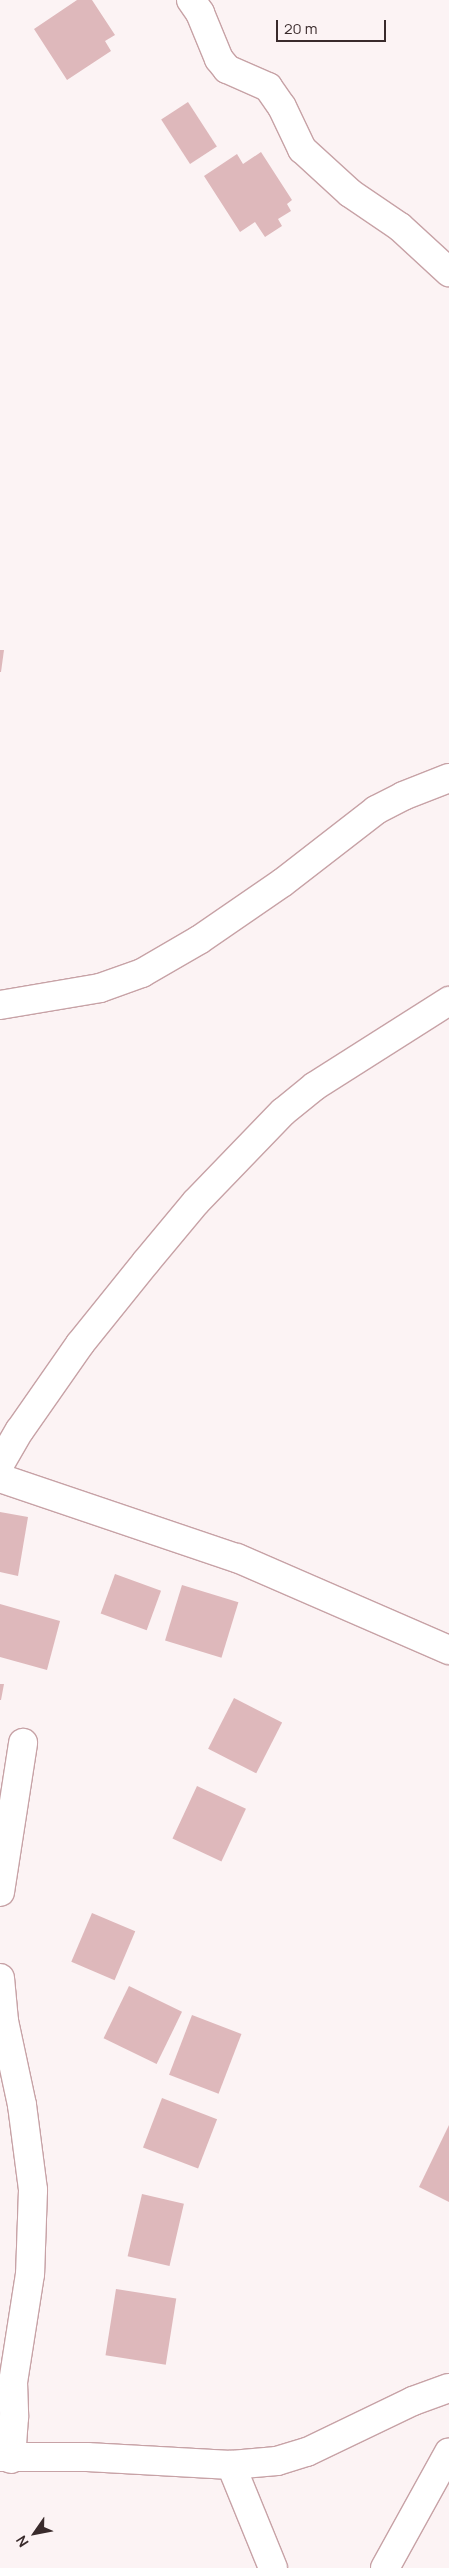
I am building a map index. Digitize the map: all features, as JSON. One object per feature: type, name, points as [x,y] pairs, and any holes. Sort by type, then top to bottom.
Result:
[{"type":"street","points":[[191,0],[200,13],[219,59],[227,69],[268,87],[282,107],[302,149],[350,192],[400,227],[449,272]]},
{"type":"street","points":[[0,1005],[100,988],[142,973],[199,940],[274,888],[376,810],[403,796],[449,778]]},
{"type":"street","points":[[0,1464],[20,1430],[75,1352],[146,1262],[196,1202],[276,1119],[315,1086],[449,1001]]},
{"type":"street","points":[[0,1478],[238,1558],[449,1650]]},
{"type":"street","points":[[0,1892],[23,1743]]},
{"type":"street","points":[[0,1978],[4,2021],[22,2105],[33,2190],[30,2274],[13,2382],[14,2416],[5,2458],[87,2457],[231,2465],[277,2461],[307,2452],[448,2387]]},
{"type":"street","points":[[385,2568],[449,2452]]},
{"type":"street","points":[[231,2465],[273,2568]]},
{"type":"building","points":[[77,0],[92,0],[115,35],[105,41],[111,51],[67,80],[34,29]]},
{"type":"building","points":[[188,102],[217,146],[190,164],[161,119]]},
{"type":"building","points":[[261,152],[292,200],[287,204],[291,211],[278,219],[282,226],[265,237],[255,222],[240,232],[204,176],[237,154],[243,164]]},
{"type":"building","points":[[0,650],[4,650],[1,672],[0,672]]},
{"type":"building","points":[[0,1512],[28,1517],[18,1576],[0,1572]]},
{"type":"building","points":[[115,1574],[161,1591],[147,1630],[101,1613]]},
{"type":"building","points":[[182,1585],[238,1602],[221,1658],[165,1640]]},
{"type":"building","points":[[0,1604],[60,1621],[47,1670],[0,1657]]},
{"type":"building","points":[[0,1684],[4,1684],[1,1700],[0,1700]]},
{"type":"building","points":[[234,1698],[282,1723],[256,1773],[208,1749]]},
{"type":"building","points":[[197,1786],[246,1809],[221,1861],[172,1839]]},
{"type":"building","points":[[92,1913],[135,1931],[115,1980],[71,1962]]},
{"type":"building","points":[[129,1986],[182,2012],[157,2064],[104,2038]]},
{"type":"building","points":[[192,2015],[241,2034],[219,2094],[169,2075]]},
{"type":"building","points":[[162,2098],[217,2119],[198,2169],[143,2147]]},
{"type":"building","points":[[449,2125],[449,2202],[419,2187]]},
{"type":"building","points":[[142,2194],[184,2204],[170,2266],[128,2256]]},
{"type":"building","points":[[116,2289],[176,2299],[166,2365],[106,2355]]}]
